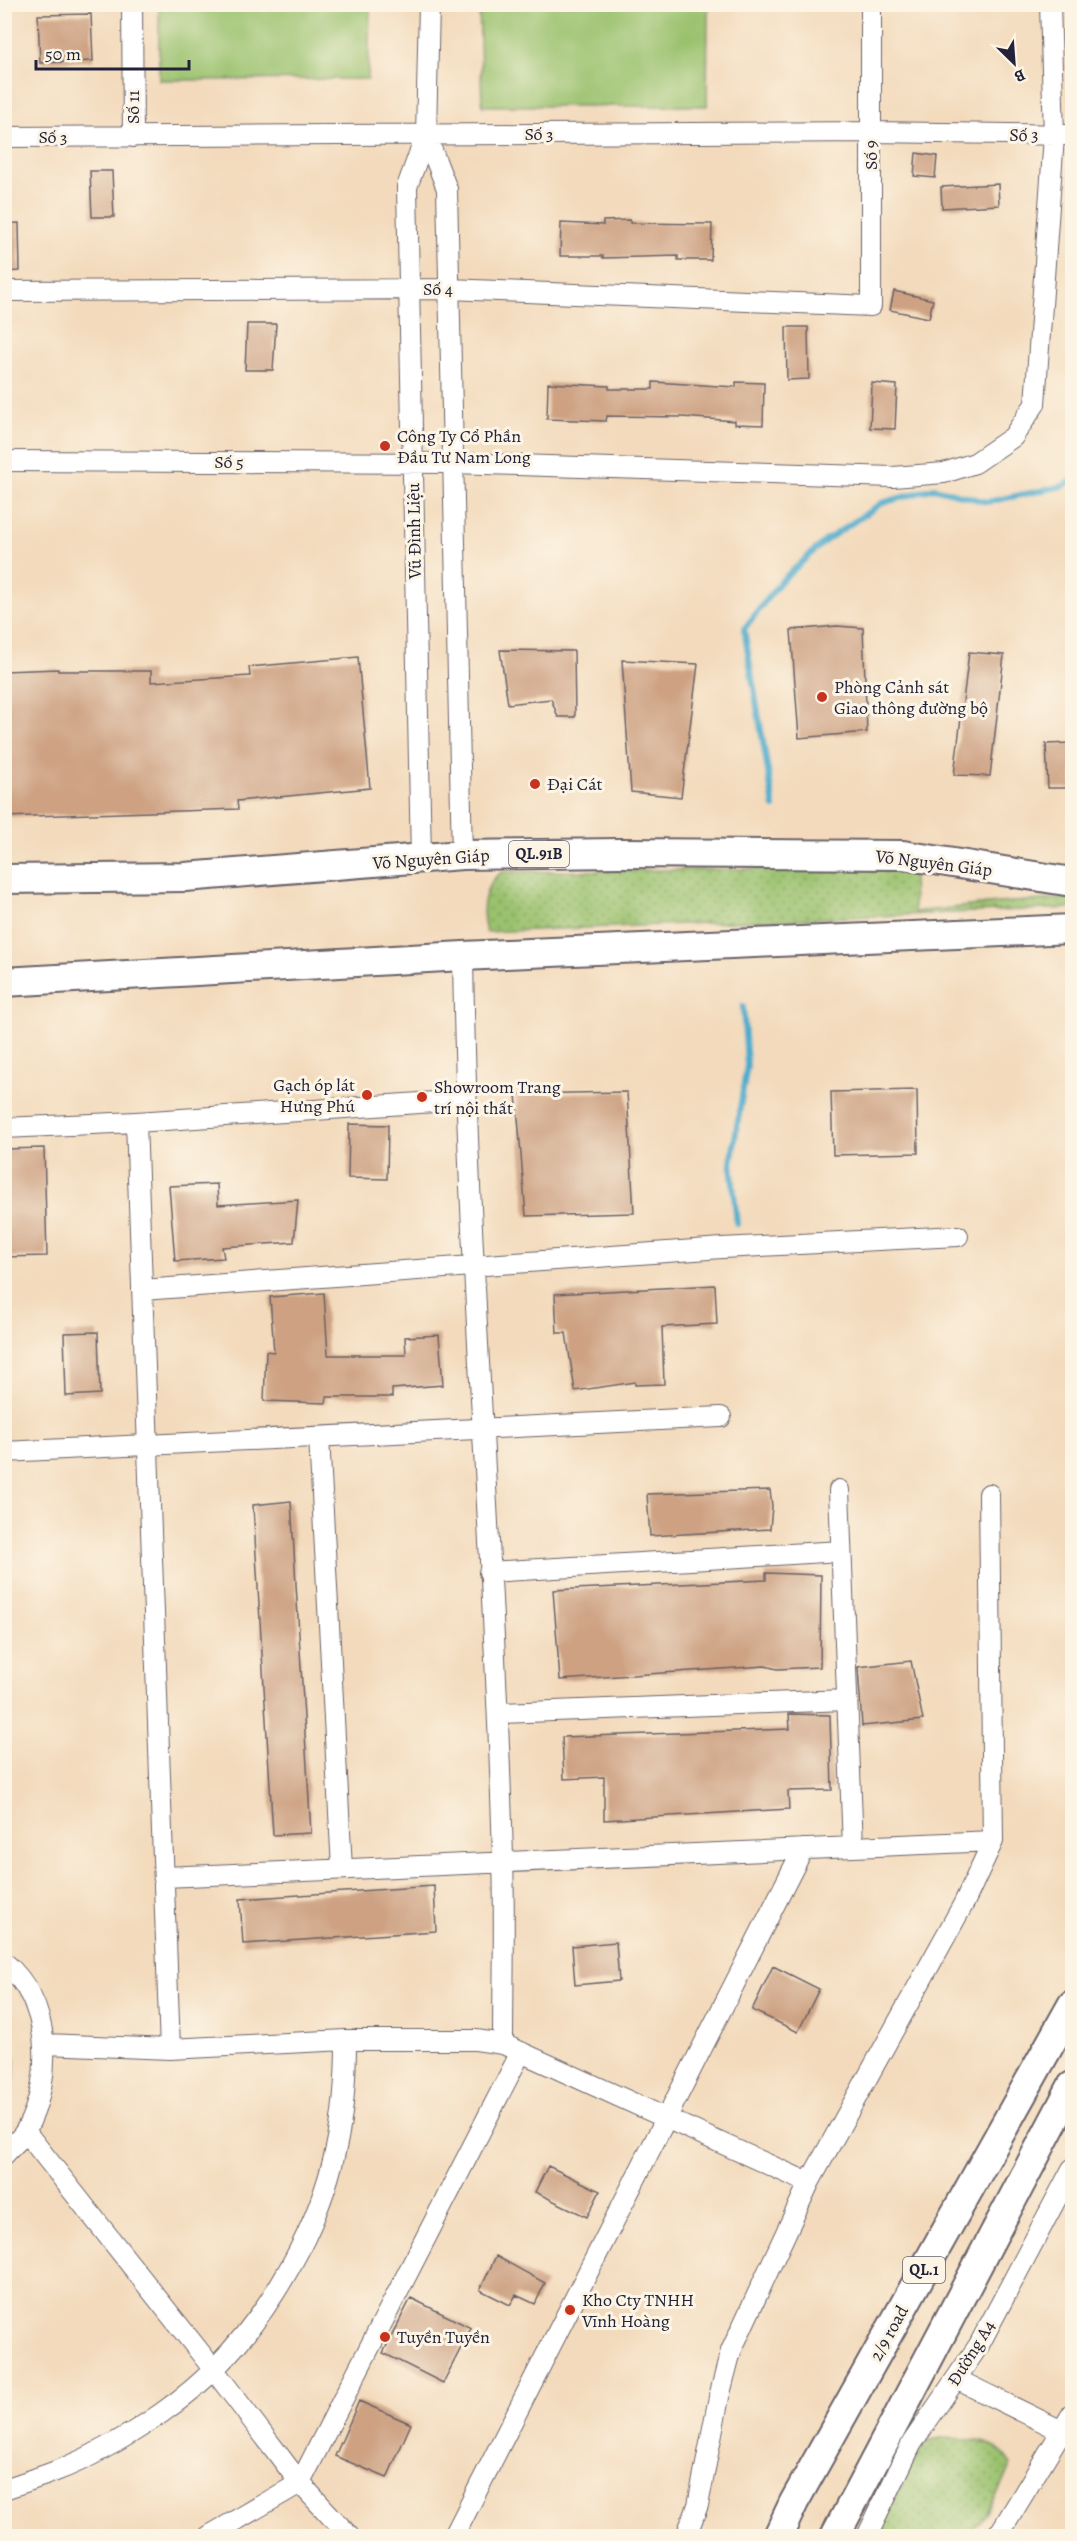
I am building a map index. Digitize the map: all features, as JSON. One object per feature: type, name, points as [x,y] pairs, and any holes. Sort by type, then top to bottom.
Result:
[{"type":"highway","name":"Võ Nguyên Giáp","points":[[4,879],[185,877],[462,855],[619,853],[903,855],[1072,882]]},
{"type":"highway","points":[[4,982],[463,956],[1072,929]]},
{"type":"highway","name":"2/9 road","points":[[778,2536],[800,2492],[1072,2005]]},
{"type":"highway","name":"QL.1","points":[[835,2536],[1072,2086]]},
{"type":"street","name":"Số 11","points":[[132,4],[133,137]]},
{"type":"street","name":"Vũ Đình Liệu","points":[[421,858],[407,187],[426,135],[429,4]]},
{"type":"street","name":"Số 9","points":[[871,4],[871,306]]},
{"type":"street","points":[[1050,4],[1063,135]]},
{"type":"street","name":"Số 3","points":[[4,137],[872,132],[1063,135]]},
{"type":"street","name":"Vũ Đình Liệu","points":[[426,135],[447,189],[462,855]]},
{"type":"street","name":"Số 5","points":[[4,461],[412,463],[893,477],[944,473],[975,463],[1013,437],[1035,404],[1063,135]]},
{"type":"street","name":"Số 4","points":[[4,291],[449,289],[871,306]]},
{"type":"street","points":[[209,2536],[300,2482],[512,2048],[498,1713],[465,1100],[463,956]]},
{"type":"street","points":[[4,1128],[136,1122],[465,1100]]},
{"type":"street","points":[[136,1122],[170,2049]]},
{"type":"street","points":[[142,1290],[722,1248],[958,1236]]},
{"type":"street","points":[[4,1452],[721,1417]]},
{"type":"street","points":[[319,1437],[342,1869]]},
{"type":"street","points":[[839,1490],[846,1700],[854,1847]]},
{"type":"street","points":[[686,2536],[698,2505],[719,2397],[731,2351],[809,2183],[964,1903],[993,1841],[989,1494]]},
{"type":"street","points":[[489,1572],[841,1551]]},
{"type":"street","points":[[498,1713],[846,1700]]},
{"type":"street","points":[[164,1877],[993,1841]]},
{"type":"street","points":[[454,2536],[803,1849]]},
{"type":"street","points":[[4,1962],[13,1969],[35,2004],[45,2044],[42,2089],[25,2131],[4,2155]]},
{"type":"street","points":[[45,2044],[170,2049],[346,2040],[476,2040],[512,2048],[809,2183]]},
{"type":"street","points":[[4,2489],[48,2475],[101,2451],[147,2422],[214,2370],[264,2307],[289,2267],[316,2211],[336,2149],[346,2086],[346,2040]]},
{"type":"street","points":[[25,2131],[300,2482],[349,2536]]},
{"type":"street","name":"Đường A4","points":[[867,2536],[912,2443],[979,2345],[1072,2169]]},
{"type":"street","points":[[956,2379],[1070,2427],[1001,2531],[995,2536]]},
{"type":"green space","points":[[159,5],[370,5],[368,79],[159,80]]},
{"type":"green space","points":[[479,5],[708,5],[707,106],[482,106]]},
{"type":"green space","points":[[907,867],[913,870],[914,912],[1072,898],[1072,908],[486,932],[484,924],[483,907],[487,891],[491,883],[502,872]]},
{"type":"green space","points":[[5,2019],[12,2041],[15,2064],[13,2087],[5,2109]]},
{"type":"green space","points":[[941,2438],[981,2442],[999,2449],[1006,2455],[1011,2464],[1009,2471],[984,2515],[971,2530],[963,2535],[874,2536],[926,2441]]},
{"type":"building","points":[[91,14],[93,61],[40,63],[38,15]]},
{"type":"building","points":[[916,153],[937,156],[935,178],[914,176]]},
{"type":"building","points":[[90,171],[112,171],[114,217],[92,217]]},
{"type":"building","points":[[998,184],[999,205],[942,208],[941,187]]},
{"type":"building","points":[[630,220],[630,223],[712,224],[711,260],[678,260],[678,256],[603,258],[603,256],[560,256],[561,223],[603,225],[603,221]]},
{"type":"building","points":[[19,223],[20,271],[4,272],[4,224]]},
{"type":"building","points":[[894,291],[933,300],[929,318],[890,310]]},
{"type":"building","points":[[247,324],[276,324],[273,370],[245,370]]},
{"type":"building","points":[[786,327],[808,327],[809,379],[787,380]]},
{"type":"building","points":[[653,382],[736,387],[736,382],[764,383],[763,425],[682,417],[607,416],[606,421],[547,419],[548,383],[609,386],[609,389],[653,389]]},
{"type":"building","points":[[872,383],[897,385],[895,429],[870,428]]},
{"type":"building","points":[[837,626],[863,628],[867,732],[799,738],[791,630]]},
{"type":"building","points":[[500,650],[574,651],[575,717],[558,717],[551,699],[508,704]]},
{"type":"building","points":[[969,652],[1004,655],[990,776],[954,775]]},
{"type":"building","points":[[358,657],[370,788],[237,801],[238,809],[4,817],[4,671],[58,669],[58,671],[151,671],[151,682],[250,676],[249,667]]},
{"type":"building","points":[[622,660],[698,664],[681,797],[631,792]]},
{"type":"building","points":[[1072,743],[1072,788],[1048,788],[1046,744]]},
{"type":"building","points":[[917,1090],[918,1153],[833,1155],[831,1092]]},
{"type":"building","points":[[627,1092],[634,1213],[526,1216],[516,1094]]},
{"type":"building","points":[[349,1124],[388,1125],[387,1179],[348,1178]]},
{"type":"building","points":[[44,1148],[47,1256],[4,1257],[4,1149]]},
{"type":"building","points":[[217,1184],[218,1205],[298,1200],[294,1242],[222,1247],[224,1258],[175,1261],[169,1186]]},
{"type":"building","points":[[715,1285],[717,1324],[662,1327],[664,1384],[635,1385],[635,1382],[575,1391],[566,1333],[557,1333],[555,1294]]},
{"type":"building","points":[[324,1293],[328,1355],[406,1355],[405,1337],[439,1335],[443,1385],[392,1389],[392,1397],[327,1397],[326,1403],[264,1401],[266,1351],[274,1352],[270,1297]]},
{"type":"building","points":[[98,1332],[100,1394],[66,1396],[64,1333]]},
{"type":"building","points":[[770,1490],[772,1506],[770,1529],[650,1536],[647,1494]]},
{"type":"building","points":[[291,1501],[311,1833],[273,1835],[253,1505]]},
{"type":"building","points":[[766,1573],[821,1575],[820,1667],[777,1669],[765,1666],[560,1680],[553,1590],[766,1580]]},
{"type":"building","points":[[911,1661],[923,1720],[862,1726],[858,1667]]},
{"type":"building","points":[[789,1714],[830,1715],[832,1790],[788,1791],[789,1809],[604,1820],[604,1777],[564,1779],[562,1737],[790,1729]]},
{"type":"building","points":[[434,1886],[436,1931],[243,1944],[240,1899]]},
{"type":"building","points":[[616,1942],[619,1981],[575,1985],[572,1946]]},
{"type":"building","points":[[773,1966],[819,1989],[798,2032],[752,2010]]},
{"type":"building","points":[[548,2166],[600,2191],[587,2217],[535,2192]]},
{"type":"building","points":[[496,2256],[545,2283],[535,2304],[516,2295],[510,2305],[480,2290]]},
{"type":"building","points":[[411,2298],[471,2328],[443,2383],[383,2353]]},
{"type":"building","points":[[359,2401],[411,2424],[387,2478],[335,2456]]},
{"type":"waterway","points":[[774,807],[744,629],[780,582],[825,541],[882,503],[934,488],[987,502],[1063,486],[1072,481]]},
{"type":"waterway","points":[[737,1224],[731,1163],[747,1065],[743,1006]]},
{"type":"place","name":"Công Ty Cổ Phần Đầu Tư Nam Long","points":[[385,446]]},
{"type":"place","name":"Phòng Cảnh sát Giao thông đường bộ","points":[[822,697]]},
{"type":"place","name":"Đại Cát","points":[[535,784]]},
{"type":"place","name":"Gạch óp lát Hưng Phú","points":[[367,1095]]},
{"type":"place","name":"Showroom Trang trí nội thất","points":[[422,1097]]},
{"type":"place","name":"Kho Cty TNHH Vĩnh Hoàng","points":[[570,2310]]},
{"type":"place","name":"Tuyền Tuyền","points":[[385,2337]]}]
